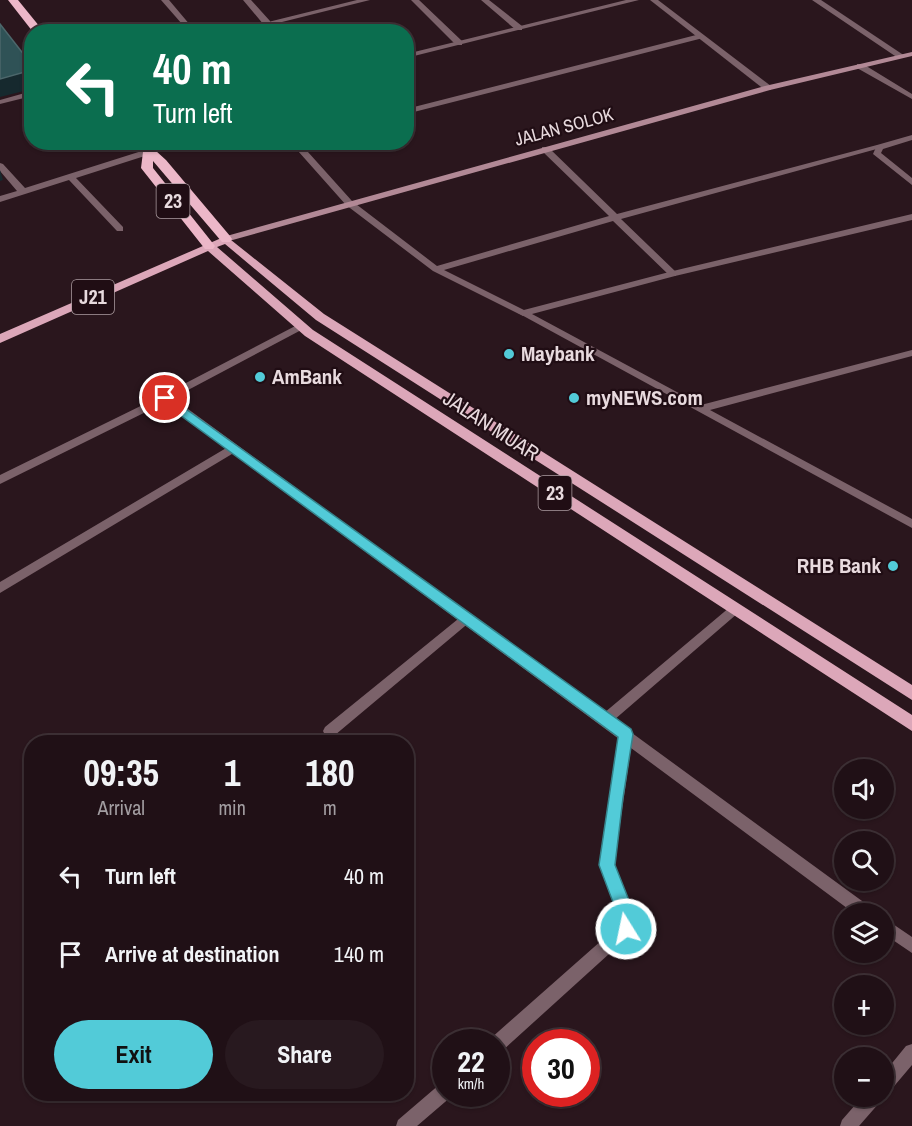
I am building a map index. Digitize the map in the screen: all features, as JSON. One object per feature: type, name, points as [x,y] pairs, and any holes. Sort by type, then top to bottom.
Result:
[{"type":"highway","points":[[13,0],[32,24]]},
{"type":"highway","name":"23","points":[[144,150],[147,168],[209,246]]},
{"type":"highway","name":"23","points":[[147,150],[162,162],[226,239]]},
{"type":"main road","name":"JALAN SOLOK","points":[[226,239],[768,88],[912,54]]},
{"type":"main road","name":"J21","points":[[0,339],[226,239]]},
{"type":"main road","name":"JALAN MUAR","points":[[226,239],[320,317],[912,693]]},
{"type":"main road","name":"JALAN MUAR","points":[[209,246],[301,327],[912,724]]},
{"type":"street","points":[[165,0],[187,24]]},
{"type":"street","points":[[247,0],[267,23]]},
{"type":"street","points":[[263,24],[344,3],[366,0]]},
{"type":"street","points":[[415,0],[459,43]]},
{"type":"street","points":[[485,0],[519,28]]},
{"type":"street","points":[[414,54],[635,0]]},
{"type":"street","points":[[654,0],[768,88]]},
{"type":"street","points":[[816,0],[901,56]]},
{"type":"street","points":[[414,110],[700,36]]},
{"type":"street","points":[[860,66],[912,97]]},
{"type":"street","points":[[0,102],[24,95]]},
{"type":"street","points":[[436,269],[912,137]]},
{"type":"street","points":[[880,147],[877,154],[883,161],[912,182]]},
{"type":"street","points":[[0,199],[71,177],[136,150]]},
{"type":"street","points":[[301,150],[350,203],[436,269],[523,313],[912,524]]},
{"type":"street","points":[[545,150],[617,217],[673,274]]},
{"type":"street","points":[[0,166],[23,192]]},
{"type":"street","points":[[71,177],[120,230]]},
{"type":"street","points":[[523,313],[673,274],[912,217]]},
{"type":"street","points":[[0,480],[301,327]]},
{"type":"street","points":[[700,409],[912,353]]},
{"type":"street","points":[[165,398],[606,719],[853,903]]},
{"type":"street","points":[[0,588],[233,447]]},
{"type":"street","points":[[606,719],[734,610]]},
{"type":"street","points":[[330,731],[467,618]]},
{"type":"street","points":[[510,1033],[626,929],[628,918],[607,865],[626,734]]},
{"type":"street","points":[[894,932],[912,946]]},
{"type":"street","points":[[894,1073],[912,1052]]},
{"type":"street","points":[[404,1126],[432,1101]]},
{"type":"street","points":[[848,1126],[864,1107]]},
{"type":"building","points":[[0,24],[24,55],[24,72],[0,79]]},
{"type":"place","name":"Maybank","points":[[509,354]]},
{"type":"place","name":"AmBank","points":[[260,377]]},
{"type":"place","name":"myNEWS.com","points":[[574,398]]},
{"type":"place","name":"RHB Bank","points":[[893,566]]},
{"type":"route","points":[[165,398],[626,734],[607,865],[628,918],[626,929]]}]
